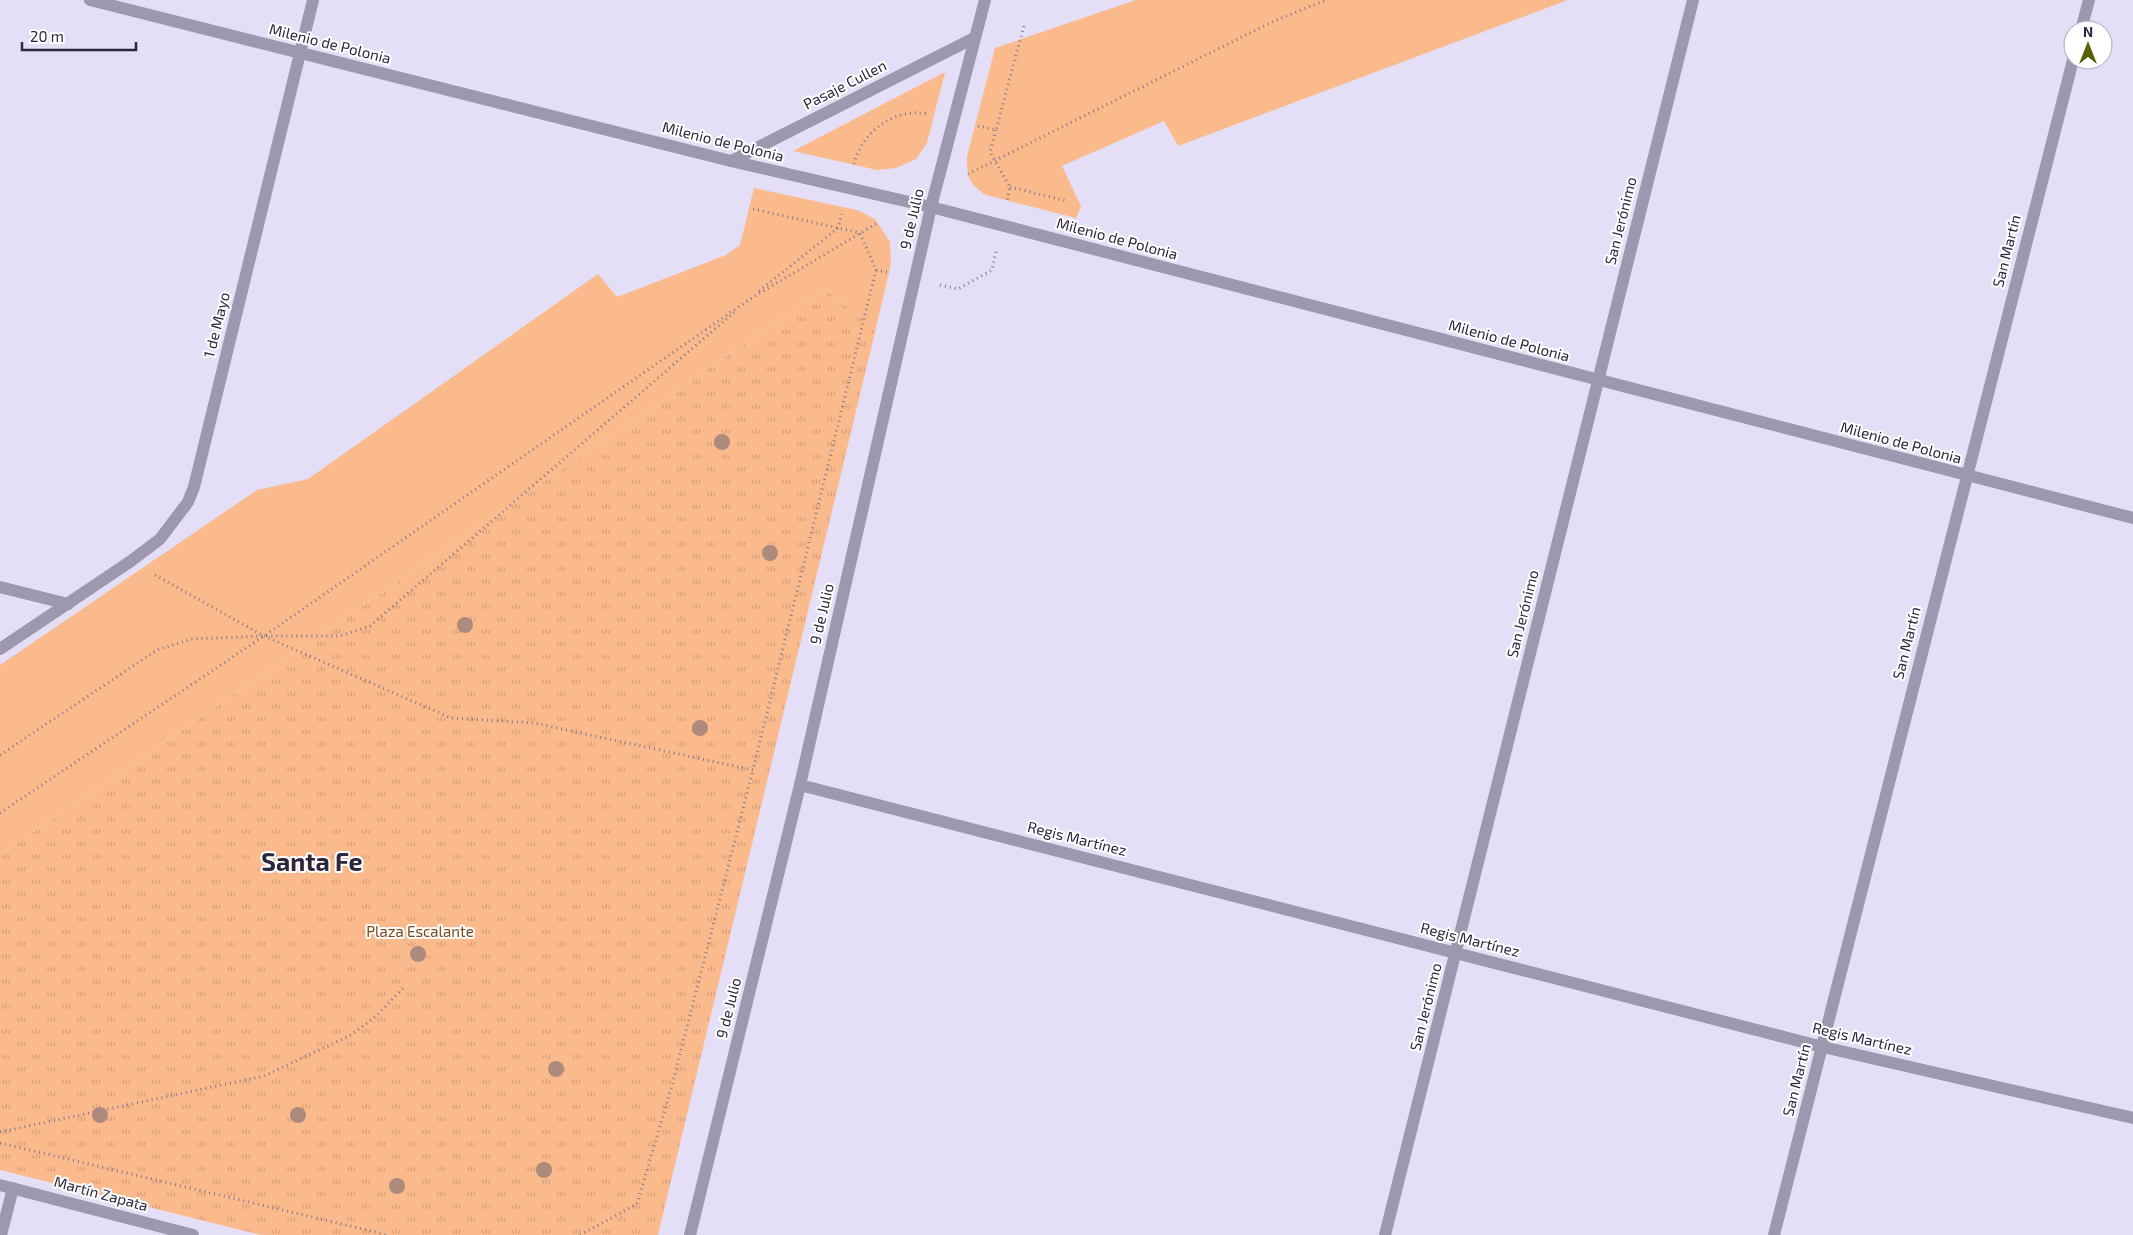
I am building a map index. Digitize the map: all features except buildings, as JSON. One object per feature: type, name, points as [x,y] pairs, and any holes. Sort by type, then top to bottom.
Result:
[{"type":"street","name":"Milenio de Polonia","points":[[90,0],[731,161],[931,207],[2133,518]]},
{"type":"street","name":"1 de Mayo","points":[[68,604],[160,539],[188,502],[194,487],[313,0]]},
{"type":"street","name":"9 de Julio","points":[[690,1235],[800,785],[931,207],[985,0]]},
{"type":"street","name":"San Jerónimo","points":[[1385,1235],[1693,0]]},
{"type":"street","points":[[2084,20],[2089,0]]},
{"type":"street","name":"Pasaje Cullen","points":[[731,161],[974,38]]},
{"type":"street","name":"San Martín","points":[[1774,1235],[2070,70]]},
{"type":"street","points":[[0,587],[68,604]]},
{"type":"street","points":[[0,649],[68,604]]},
{"type":"street","name":"Regis Martínez","points":[[800,785],[1823,1047],[2133,1118]]},
{"type":"street","name":"Martín Zapata","points":[[0,1185],[193,1235]]},
{"type":"street","points":[[1,1235],[13,1188]]},
{"type":"path","points":[[936,190],[1274,21],[1326,0]]},
{"type":"path","points":[[0,755],[157,650],[192,639],[264,636],[339,636],[370,626],[750,299],[838,228],[856,156],[865,139],[874,129],[902,115],[925,114],[996,130],[1024,26]]},
{"type":"path","points":[[1010,187],[1067,201]]},
{"type":"path","points":[[0,813],[264,636],[750,299],[914,203]]},
{"type":"path","points":[[748,208],[860,233]]},
{"type":"path","points":[[580,1235],[637,1204],[672,1085],[753,770],[876,270],[860,233]]},
{"type":"path","points":[[130,561],[264,636],[451,718],[534,723],[753,770]]},
{"type":"path","points":[[0,1132],[264,1076],[351,1035],[375,1017],[405,986]]},
{"type":"path","points":[[0,1142],[388,1235]]},
{"type":"green space","points":[[1136,0],[1568,0],[1178,146],[1164,121],[1062,166],[1081,206],[1076,218],[986,195],[980,191],[970,179],[967,157],[995,48]]},
{"type":"green space","points":[[945,72],[927,143],[916,159],[896,168],[877,170],[793,151]]},
{"type":"green space","points":[[754,188],[857,210],[875,219],[890,242],[891,264],[876,328],[824,289],[0,855],[0,665],[257,490],[308,479],[598,274],[617,297],[726,255],[740,245]]},
{"type":"green space","name":"Plaza Escalante","points":[[824,289],[876,328],[658,1235],[261,1235],[0,1170],[0,855]]},
{"type":"district","name":"Santa Fe","points":[[312,862]]}]
